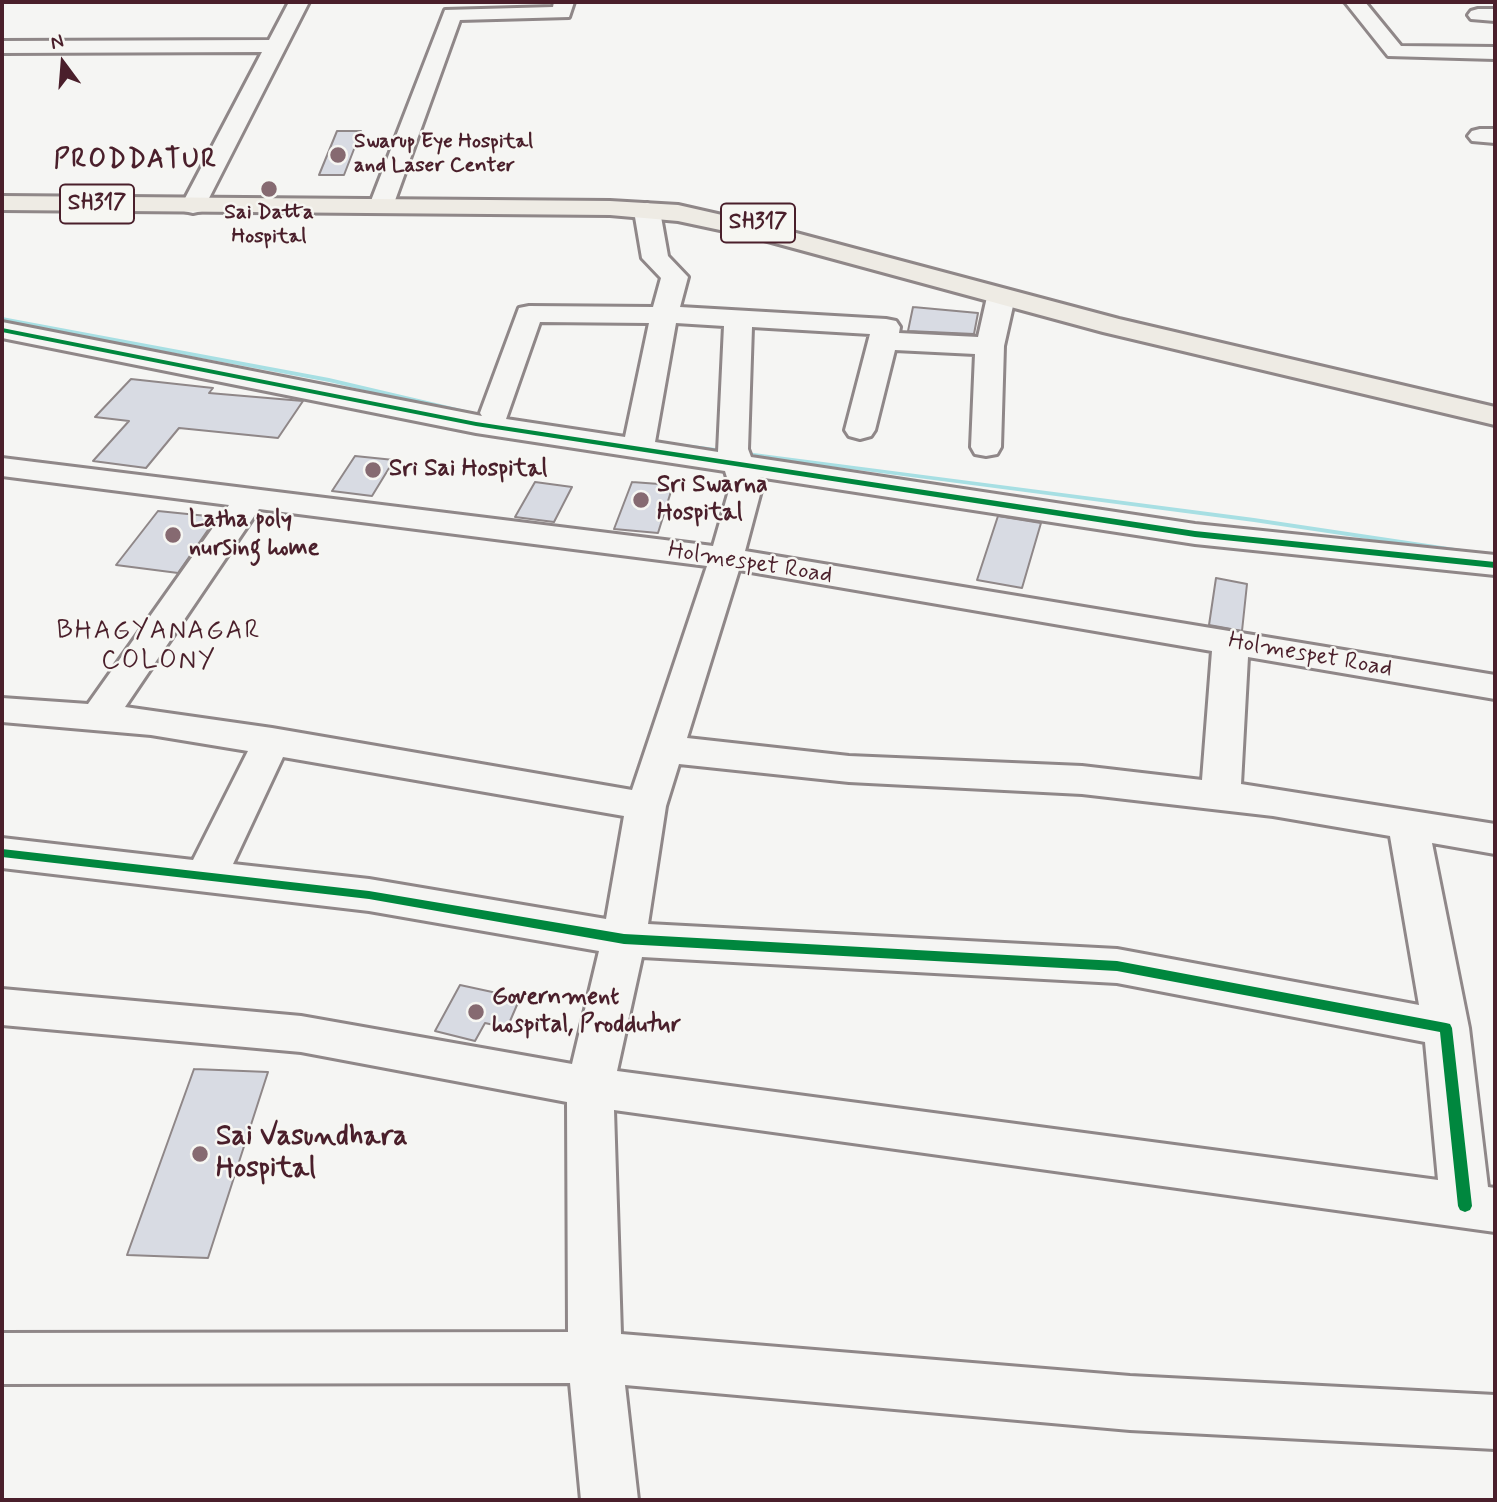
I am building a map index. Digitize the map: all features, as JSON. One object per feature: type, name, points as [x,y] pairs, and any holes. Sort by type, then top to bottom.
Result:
[{"type":"main road","name":"SH317","points":[[2,190],[197,199]]},
{"type":"main road","name":"SH317","points":[[383,201],[542,198],[687,204],[1058,300],[1495,401]]},
{"type":"main road","name":"SH317","points":[[2,203],[197,199],[383,201],[610,208],[678,213],[757,230],[1001,297],[1439,405],[1495,416]]},
{"type":"street","points":[[197,199],[299,2]]},
{"type":"street","points":[[383,201],[452,14],[562,13],[564,2]]},
{"type":"street","points":[[1355,2],[1395,52],[1495,53]]},
{"type":"street","points":[[2,47],[277,46]]},
{"type":"street","points":[[638,448],[664,315],[675,277],[655,258],[647,211]]},
{"type":"street","points":[[986,447],[990,346],[1001,297]]},
{"type":"street","points":[[495,413],[528,314],[664,315],[886,327],[860,430]]},
{"type":"street","points":[[609,1500],[594,1357],[590,1087],[624,939],[646,806],[726,558],[746,487],[733,449],[738,318]]},
{"type":"street","points":[[2,330],[476,424],[1195,534],[1495,565]]},
{"type":"street","points":[[883,341],[990,346]]},
{"type":"street","name":"Holmespet Road","points":[[2,467],[726,558],[1495,687]]},
{"type":"street","points":[[98,718],[250,498]]},
{"type":"street","points":[[1220,796],[1231,643]]},
{"type":"street","points":[[2,710],[151,722],[646,806]]},
{"type":"street","points":[[206,876],[272,741]]},
{"type":"street","points":[[665,749],[849,769],[1082,780],[1220,796],[1495,839]]},
{"type":"street","points":[[2,1007],[301,1034],[590,1087],[1480,1208],[1408,825]]},
{"type":"street","points":[[2,853],[369,895],[624,939],[1117,966],[1446,1028]]},
{"type":"street","points":[[2,1359],[594,1357],[1130,1403],[1495,1422]]},
{"type":"building","points":[[337,131],[361,131],[344,175],[319,175]]},
{"type":"building","points":[[913,307],[978,313],[974,334],[908,331]]},
{"type":"building","points":[[131,379],[213,388],[209,393],[303,401],[278,438],[179,428],[146,468],[93,461],[129,421],[95,417]]},
{"type":"building","points":[[355,456],[394,460],[372,496],[332,491]]},
{"type":"building","points":[[535,482],[572,487],[554,522],[515,517]]},
{"type":"building","points":[[632,482],[673,485],[658,533],[614,529]]},
{"type":"building","points":[[158,511],[217,517],[178,573],[116,565]]},
{"type":"building","points":[[998,516],[1041,523],[1022,588],[977,580]]},
{"type":"building","points":[[1216,578],[1247,584],[1242,631],[1209,625]]},
{"type":"building","points":[[460,985],[520,998],[507,1028],[485,1023],[475,1041],[435,1031]]},
{"type":"building","points":[[194,1069],[268,1072],[208,1258],[127,1255]]},
{"type":"waterway","points":[[2,319],[329,380],[491,418]]},
{"type":"waterway","points":[[646,441],[1254,520],[1495,556]]},
{"type":"cycle path","points":[[2,330],[476,424],[1195,534],[1495,565]]},
{"type":"cycle path","points":[[2,853],[369,895],[624,939],[1117,966],[1446,1028],[1465,1206]]},
{"type":"place","name":"Swarup Eye Hospital and Laser Center","points":[[338,155]]},
{"type":"place","name":"Sai Datta Hospital","points":[[269,189]]},
{"type":"place","name":"Sri Sai Hospital","points":[[373,470]]},
{"type":"place","name":"Sri Swarna Hospital","points":[[641,500]]},
{"type":"place","name":"Latha poly nursing home","points":[[173,535]]},
{"type":"place","name":"Government hospital, Proddutur","points":[[476,1012]]},
{"type":"place","name":"Sai Vasundhara Hospital","points":[[200,1154]]},
{"type":"district","name":"PRODDATUR","points":[[136,162]]},
{"type":"district","name":"BHAGYANAGAR COLONY","points":[[159,648]]}]
